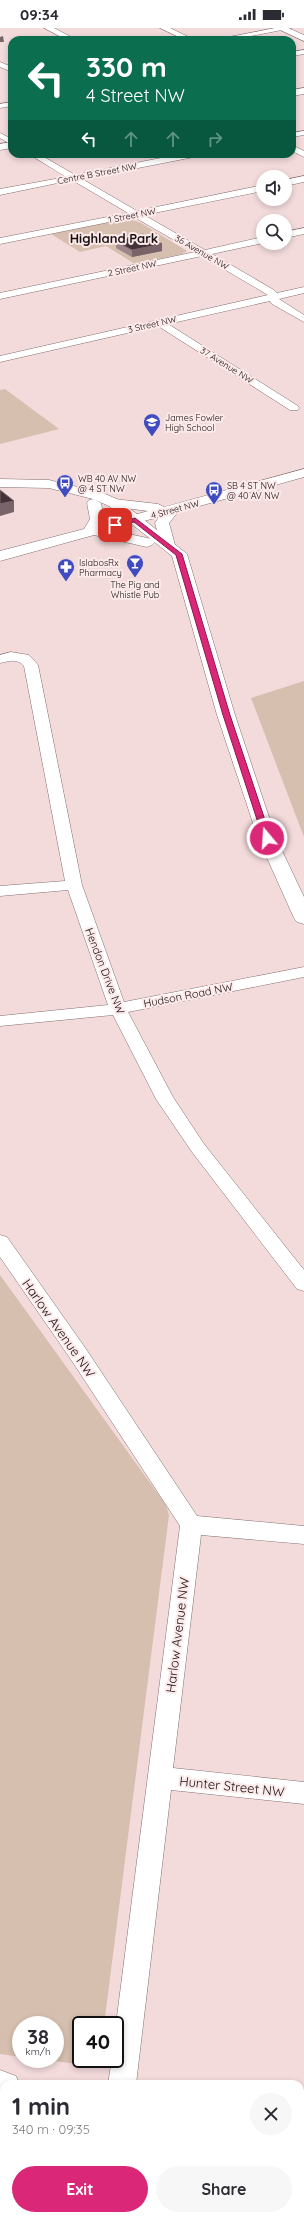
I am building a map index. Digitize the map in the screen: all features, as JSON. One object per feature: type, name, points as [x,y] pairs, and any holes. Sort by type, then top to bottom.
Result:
[{"type":"street","points":[[48,28],[65,36]]},
{"type":"street","points":[[164,28],[182,36]]},
{"type":"street","points":[[240,36],[283,28],[304,38]]},
{"type":"street","name":"36 Avenue NW","points":[[40,158],[271,292],[276,302],[304,319]]},
{"type":"street","name":"Centre B Street NW","points":[[0,192],[174,158]]},
{"type":"street","points":[[292,182],[304,179]]},
{"type":"street","name":"1 Street NW","points":[[0,241],[256,189]]},
{"type":"street","points":[[292,234],[304,231]]},
{"type":"street","name":"2 Street NW","points":[[0,296],[256,241]]},
{"type":"street","name":"3 Street NW","points":[[0,359],[304,290]]},
{"type":"street","name":"37 Avenue NW","points":[[160,323],[294,408]]},
{"type":"street","name":"4 Street NW","points":[[0,556],[304,473]]},
{"type":"street","points":[[0,483],[35,482],[63,486],[94,494],[114,503],[134,507],[173,509]]},
{"type":"street","points":[[0,489],[45,490],[94,503],[129,521],[167,545],[178,554],[267,838],[304,918]]},
{"type":"street","points":[[89,532],[98,520],[94,503]]},
{"type":"street","points":[[114,503],[147,542],[168,558],[180,563]]},
{"type":"street","points":[[167,545],[162,523],[173,509]]},
{"type":"street","points":[[89,532],[113,534],[147,542]]},
{"type":"street","name":"Hendon Drive NW","points":[[0,659],[11,656],[24,658],[31,665],[74,885],[118,1009],[165,1099],[198,1148],[304,1284]]},
{"type":"street","points":[[0,891],[74,885]]},
{"type":"street","name":"Hudson Road NW","points":[[0,1021],[118,1009],[304,972]]},
{"type":"street","name":"Harlow Avenue NW","points":[[0,1242],[79,1356],[191,1525],[122,2080]]},
{"type":"street","points":[[191,1525],[304,1535]]},
{"type":"street","name":"Hunter Street NW","points":[[160,1778],[304,1793]]},
{"type":"shaded area","points":[[118,220],[133,220],[141,223],[187,251],[182,254],[135,264],[106,246],[80,252],[51,234]]},
{"type":"shaded area","points":[[5,389],[59,429],[0,444],[0,390]]},
{"type":"shaded area","points":[[304,681],[304,837],[251,698]]},
{"type":"shaded area","points":[[0,1275],[166,1505],[169,1515],[105,2016],[72,2016],[72,2063],[64,2062],[64,2016],[12,2016],[12,2056],[0,2054]]},
{"type":"building","points":[[143,234],[162,244],[132,250],[116,241]]},
{"type":"building","points":[[0,490],[14,501],[0,504]]},
{"type":"place","name":"James Fowler High School","points":[[152,437]]},
{"type":"place","name":"WB 40 AV NW @ 4 ST NW","points":[[65,498]]},
{"type":"place","name":"SB 4 ST NW @ 40 AV NW","points":[[214,505]]},
{"type":"place","name":"The Pig and Whistle Pub","points":[[135,578]]},
{"type":"place","name":"IslabosRx Pharmacy","points":[[66,582]]},
{"type":"district","name":"Highland Park","points":[[114,238]]},
{"type":"route","points":[[115,525],[135,520],[178,554],[205,637],[226,715],[267,838]]}]
